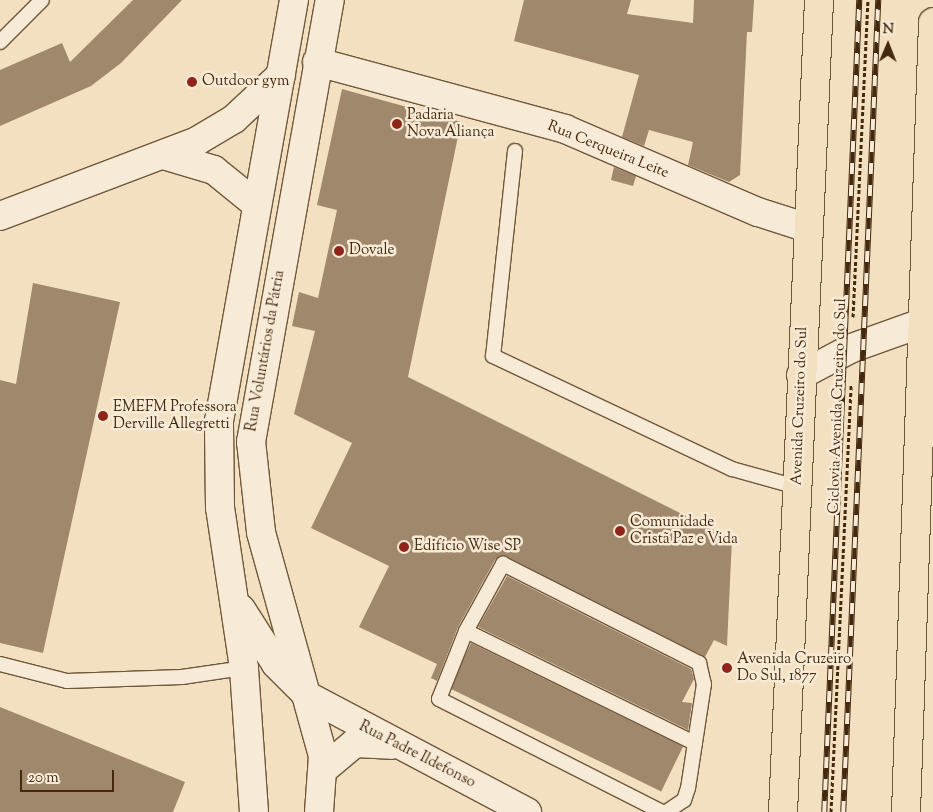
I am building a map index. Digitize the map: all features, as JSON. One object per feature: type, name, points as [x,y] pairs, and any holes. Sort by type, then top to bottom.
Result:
[{"type":"main road","points":[[254,812],[244,668],[236,601],[220,508],[219,421],[278,77],[294,0]]},
{"type":"main road","name":"Rua Voluntários da Pátria","points":[[319,812],[324,768],[308,696],[261,532],[251,442],[317,62],[330,0]]},
{"type":"main road","name":"Avenida Cruzeiro do Sul","points":[[783,812],[819,0]]},
{"type":"main road","points":[[906,812],[926,320],[933,22]]},
{"type":"main road","points":[[0,216],[167,156],[234,119],[278,77],[317,62]]},
{"type":"main road","name":"Rua Cerqueira Leite","points":[[317,62],[565,129],[758,212],[808,228]]},
{"type":"main road","points":[[167,156],[214,170],[257,204]]},
{"type":"main road","points":[[801,375],[852,348],[926,320]]},
{"type":"main road","name":"Rua Padre Ildefonso","points":[[236,601],[276,664],[308,696],[527,812]]},
{"type":"main road","points":[[324,768],[355,743],[402,747]]},
{"type":"lane","points":[[0,42],[42,0]]},
{"type":"lane","points":[[516,151],[493,356],[732,469],[797,487]]},
{"type":"lane","points":[[503,564],[690,655],[704,674],[695,744],[688,788],[673,811],[439,699],[466,631],[503,564]]},
{"type":"lane","points":[[466,631],[695,744]]},
{"type":"lane","points":[[0,664],[67,681],[182,677],[244,668]]},
{"type":"path","name":"Ciclovia Avenida Cruzeiro do Sul","points":[[831,812],[868,0]]},
{"type":"building","points":[[133,0],[182,0],[121,63],[91,86],[0,126],[0,70],[62,43],[70,62]]},
{"type":"building","points":[[524,0],[631,0],[627,14],[693,23],[694,0],[754,0],[752,32],[747,32],[740,175],[729,182],[688,165],[693,142],[649,130],[644,146],[622,137],[639,75],[514,41]]},
{"type":"building","points":[[342,89],[461,122],[408,377],[732,539],[727,646],[714,640],[705,657],[503,555],[495,560],[458,627],[437,681],[431,678],[437,664],[359,627],[389,566],[311,528],[352,443],[294,414],[315,331],[292,326],[299,292],[318,298],[337,210],[317,205]]},
{"type":"building","points":[[614,167],[636,176],[633,186],[611,180]]},
{"type":"building","points":[[33,283],[120,302],[43,653],[0,643],[0,380],[16,384]]},
{"type":"building","points":[[507,576],[691,669],[694,679],[682,702],[692,703],[688,730],[478,627]]},
{"type":"building","points":[[471,643],[683,746],[661,791],[449,688]]},
{"type":"building","points":[[0,707],[185,782],[173,812],[0,812]]},
{"type":"railway","points":[[824,812],[859,0]]},
{"type":"railway","points":[[843,812],[878,0]]},
{"type":"place","name":"Outdoor gym","points":[[192,82]]},
{"type":"place","name":"Padaria Nova Aliança","points":[[397,124]]},
{"type":"place","name":"Dovale","points":[[339,251]]},
{"type":"place","name":"EMEFM Professora Derville Allegretti","points":[[103,416]]},
{"type":"place","name":"Comunidade Cristã Paz e Vida","points":[[620,531]]},
{"type":"place","name":"Edifício Wise SP","points":[[404,547]]},
{"type":"place","name":"Avenida Cruzeiro Do Sul, 1877","points":[[727,668]]}]
